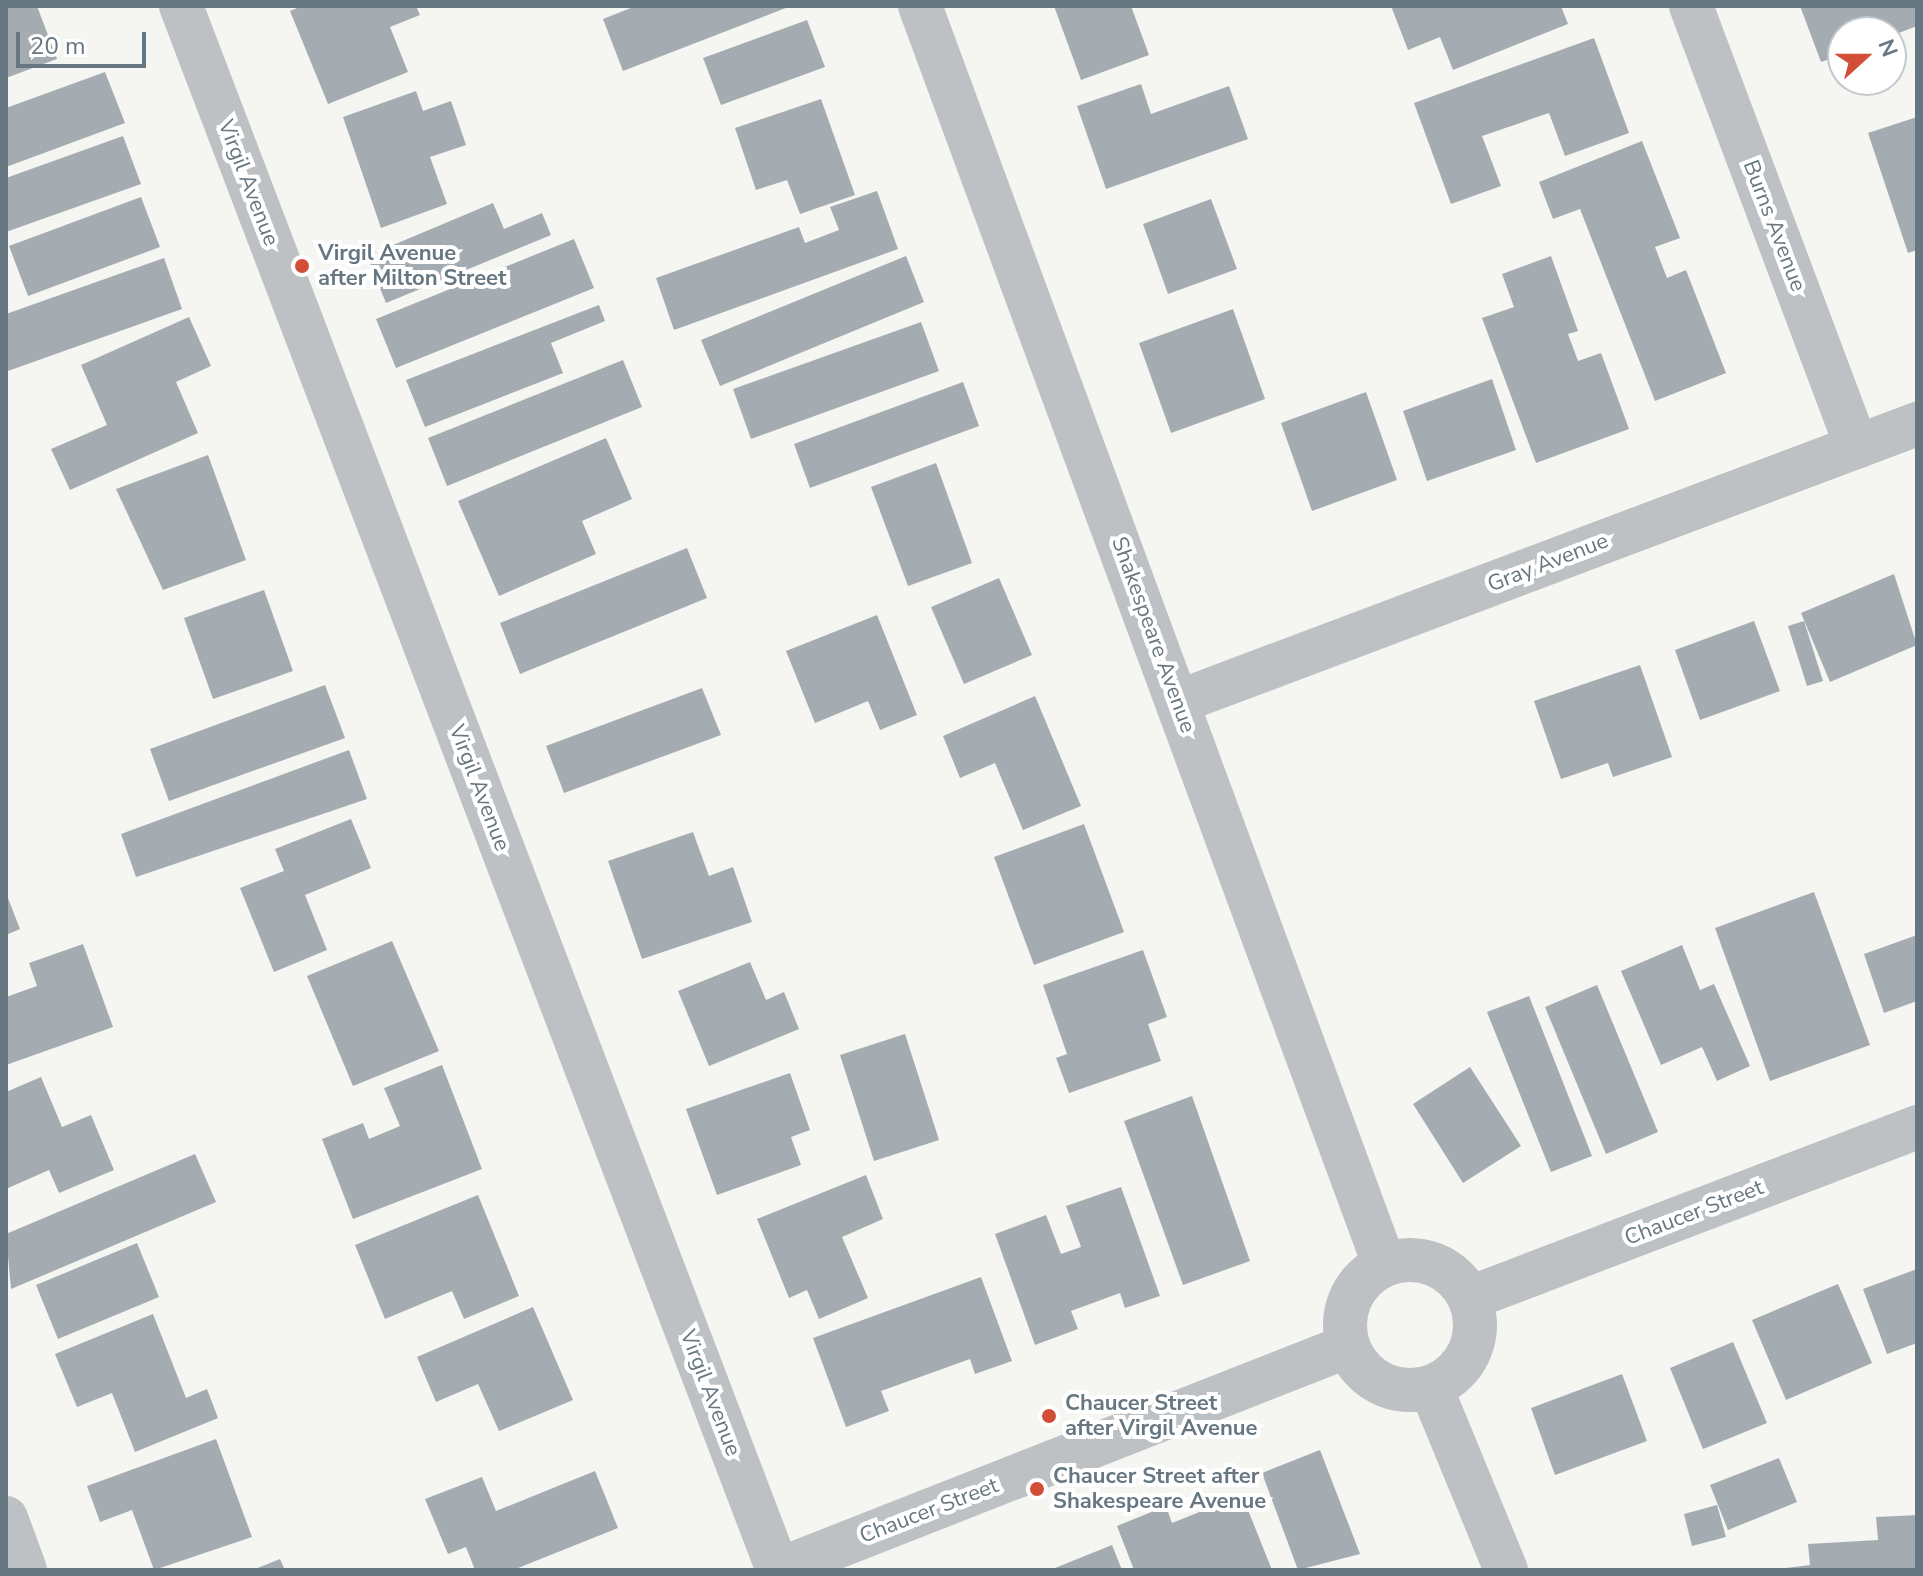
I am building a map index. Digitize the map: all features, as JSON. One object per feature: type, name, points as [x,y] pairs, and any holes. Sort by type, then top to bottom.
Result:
[{"type":"street","name":"Virgil Avenue","points":[[181,6],[778,1570]]},
{"type":"street","name":"Shakespeare Avenue","points":[[920,6],[1384,1264]]},
{"type":"street","name":"Burns Avenue","points":[[1691,6],[1857,447]]},
{"type":"street","name":"Gray Avenue","points":[[1178,702],[1917,424]]},
{"type":"street","name":"Chaucer Street","points":[[1470,1298],[1917,1127]]},
{"type":"street","points":[[1418,1259],[1449,1272],[1470,1298],[1476,1333],[1461,1367],[1431,1388],[1397,1390],[1367,1374],[1348,1346],[1345,1313],[1358,1283],[1384,1264],[1418,1259]]},
{"type":"street","name":"Chaucer Street","points":[[778,1570],[1348,1346]]},
{"type":"street","points":[[1431,1388],[1506,1570]]},
{"type":"street","points":[[6,1518],[25,1570]]},
{"type":"building","points":[[6,6],[37,6],[57,59],[6,78]]},
{"type":"building","points":[[302,6],[416,6],[420,15],[390,27],[408,72],[328,104],[290,11]]},
{"type":"building","points":[[636,6],[791,6],[623,71],[603,19]]},
{"type":"building","points":[[1054,6],[1131,6],[1149,55],[1081,80]]},
{"type":"building","points":[[1391,6],[1561,6],[1568,24],[1453,70],[1440,37],[1408,50]]},
{"type":"building","points":[[1800,6],[1917,6],[1917,26],[1907,30],[1907,16],[1827,16],[1827,60],[1821,62]]},
{"type":"building","points":[[807,20],[825,67],[721,105],[703,58]]},
{"type":"building","points":[[1594,38],[1629,133],[1565,156],[1549,113],[1482,136],[1501,186],[1451,204],[1414,103]]},
{"type":"building","points":[[105,72],[125,123],[6,167],[6,108]]},
{"type":"building","points":[[1141,84],[1151,114],[1229,86],[1248,139],[1106,189],[1077,106]]},
{"type":"building","points":[[416,91],[423,111],[451,101],[466,145],[430,157],[447,204],[381,228],[343,117]]},
{"type":"building","points":[[821,99],[855,195],[800,214],[787,180],[756,190],[735,128]]},
{"type":"building","points":[[1917,117],[1917,250],[1908,253],[1868,133]]},
{"type":"building","points":[[123,136],[141,184],[6,232],[6,178]]},
{"type":"building","points":[[1642,141],[1680,238],[1655,247],[1667,278],[1686,270],[1726,373],[1655,401],[1580,209],[1553,219],[1539,182]]},
{"type":"building","points":[[877,191],[898,249],[674,330],[656,278],[799,227],[805,243],[839,230],[830,207]]},
{"type":"building","points":[[141,197],[160,247],[28,296],[9,246]]},
{"type":"building","points":[[1211,199],[1237,269],[1168,294],[1143,224]]},
{"type":"building","points":[[493,203],[504,229],[542,213],[551,235],[386,303],[367,256]]},
{"type":"building","points":[[574,239],[594,288],[396,368],[376,319]]},
{"type":"building","points":[[906,256],[924,302],[720,386],[701,340]]},
{"type":"building","points":[[1551,256],[1578,331],[1568,334],[1578,361],[1601,353],[1629,429],[1536,463],[1482,318],[1514,307],[1502,274]]},
{"type":"building","points":[[164,258],[182,309],[8,371],[6,314]]},
{"type":"building","points":[[599,305],[605,321],[551,343],[563,373],[425,427],[406,380]]},
{"type":"building","points":[[1233,309],[1265,399],[1171,433],[1139,343]]},
{"type":"building","points":[[189,317],[211,366],[176,382],[198,433],[70,490],[51,449],[107,425],[81,365]]},
{"type":"building","points":[[921,322],[939,371],[751,439],[733,389]]},
{"type":"building","points":[[623,360],[642,407],[447,486],[428,438]]},
{"type":"building","points":[[1492,379],[1516,450],[1427,481],[1403,411]]},
{"type":"building","points":[[963,382],[979,426],[810,488],[794,444]]},
{"type":"building","points":[[1366,392],[1397,480],[1312,511],[1281,423]]},
{"type":"building","points":[[606,438],[632,499],[582,521],[596,554],[499,596],[458,501]]},
{"type":"building","points":[[208,455],[246,560],[163,590],[116,489]]},
{"type":"building","points":[[936,463],[972,563],[908,586],[871,487]]},
{"type":"building","points":[[687,548],[707,598],[520,674],[500,623]]},
{"type":"building","points":[[1894,574],[1917,645],[1830,682],[1801,613]]},
{"type":"building","points":[[999,578],[1032,655],[964,684],[931,607]]},
{"type":"building","points":[[264,590],[293,671],[213,699],[184,618]]},
{"type":"building","points":[[877,615],[917,715],[880,730],[868,701],[815,723],[786,651]]},
{"type":"building","points":[[1754,621],[1780,691],[1700,720],[1675,650]]},
{"type":"building","points":[[1804,621],[1823,681],[1807,686],[1788,626]]},
{"type":"building","points":[[1640,665],[1672,757],[1613,777],[1608,763],[1561,779],[1534,701]]},
{"type":"building","points":[[325,685],[345,738],[169,801],[150,749]]},
{"type":"building","points":[[702,688],[721,735],[564,793],[546,746]]},
{"type":"building","points":[[1035,696],[1081,806],[1023,830],[995,763],[960,778],[943,736]]},
{"type":"building","points":[[349,750],[367,799],[136,877],[121,834]]},
{"type":"building","points":[[351,819],[371,868],[305,895],[327,950],[274,972],[240,888],[284,871],[275,849]]},
{"type":"building","points":[[1084,824],[1124,932],[1034,965],[994,857]]},
{"type":"building","points":[[693,832],[709,876],[733,867],[752,922],[642,959],[608,861]]},
{"type":"building","points":[[1814,892],[1870,1045],[1770,1081],[1715,928]]},
{"type":"building","points":[[6,893],[20,929],[6,935]]},
{"type":"building","points":[[1917,935],[1917,1001],[1884,1013],[1864,954]]},
{"type":"building","points":[[392,941],[439,1051],[353,1086],[307,976]]},
{"type":"building","points":[[83,944],[113,1027],[6,1065],[6,997],[37,986],[29,963]]},
{"type":"building","points":[[1682,945],[1700,990],[1714,984],[1750,1066],[1717,1081],[1702,1047],[1661,1065],[1621,971]]},
{"type":"building","points":[[1143,950],[1167,1017],[1148,1024],[1161,1061],[1069,1093],[1056,1058],[1067,1054],[1043,985]]},
{"type":"building","points":[[750,962],[766,1000],[784,992],[799,1029],[709,1066],[678,991]]},
{"type":"building","points":[[1597,985],[1658,1132],[1606,1154],[1545,1007]]},
{"type":"building","points":[[1529,996],[1592,1156],[1551,1172],[1487,1012]]},
{"type":"building","points":[[905,1034],[939,1140],[874,1161],[840,1055]]},
{"type":"building","points":[[442,1065],[482,1169],[353,1219],[322,1139],[363,1123],[369,1139],[400,1126],[384,1088]]},
{"type":"building","points":[[1470,1067],[1521,1146],[1463,1183],[1413,1104]]},
{"type":"building","points":[[790,1073],[810,1130],[791,1137],[801,1165],[717,1195],[686,1109]]},
{"type":"building","points":[[41,1077],[62,1127],[91,1115],[114,1170],[59,1193],[49,1170],[6,1189],[6,1092]]},
{"type":"building","points":[[1192,1096],[1250,1261],[1183,1285],[1124,1121]]},
{"type":"building","points":[[195,1154],[216,1202],[11,1289],[6,1234]]},
{"type":"building","points":[[866,1175],[883,1219],[842,1237],[868,1298],[819,1319],[807,1290],[789,1298],[757,1219]]},
{"type":"building","points":[[1121,1187],[1160,1296],[1125,1308],[1120,1293],[1071,1311],[1078,1329],[1035,1345],[995,1234],[1046,1215],[1061,1254],[1081,1247],[1066,1206]]},
{"type":"building","points":[[478,1195],[519,1296],[464,1319],[452,1291],[385,1319],[355,1245]]},
{"type":"building","points":[[137,1243],[159,1297],[58,1339],[36,1285]]},
{"type":"building","points":[[1917,1269],[1917,1343],[1887,1354],[1863,1289]]},
{"type":"building","points":[[981,1277],[1012,1361],[975,1374],[970,1359],[881,1391],[889,1411],[846,1427],[813,1338]]},
{"type":"building","points":[[1838,1284],[1872,1363],[1786,1400],[1752,1320]]},
{"type":"building","points":[[533,1307],[573,1400],[499,1431],[478,1384],[436,1402],[417,1357]]},
{"type":"building","points":[[153,1314],[186,1398],[207,1389],[218,1418],[135,1452],[112,1393],[77,1407],[55,1354]]},
{"type":"building","points":[[1733,1342],[1767,1423],[1703,1449],[1670,1368]]},
{"type":"building","points":[[1622,1374],[1647,1441],[1555,1475],[1531,1408]]},
{"type":"building","points":[[216,1439],[252,1537],[154,1570],[132,1510],[100,1522],[87,1486]]},
{"type":"building","points":[[1320,1450],[1360,1554],[1298,1570],[1262,1473]]},
{"type":"building","points":[[1779,1458],[1797,1502],[1728,1530],[1710,1485]]},
{"type":"building","points":[[595,1471],[618,1528],[513,1570],[475,1570],[466,1547],[448,1554],[425,1499],[482,1477],[496,1511]]},
{"type":"building","points":[[1242,1495],[1272,1570],[1134,1570],[1117,1526],[1166,1506],[1172,1523]]},
{"type":"building","points":[[1717,1505],[1726,1537],[1692,1546],[1684,1514]]},
{"type":"building","points":[[1917,1515],[1917,1570],[1771,1570],[1810,1565],[1808,1544],[1878,1540],[1876,1517]]},
{"type":"building","points":[[1112,1545],[1122,1570],[1050,1570]]},
{"type":"building","points":[[280,1559],[285,1570],[253,1570]]},
{"type":"place","name":"Virgil Avenue after Milton Street","points":[[302,266]]},
{"type":"place","name":"Chaucer Street after Virgil Avenue","points":[[1049,1416]]},
{"type":"place","name":"Chaucer Street after Shakespeare Avenue","points":[[1037,1489]]}]
